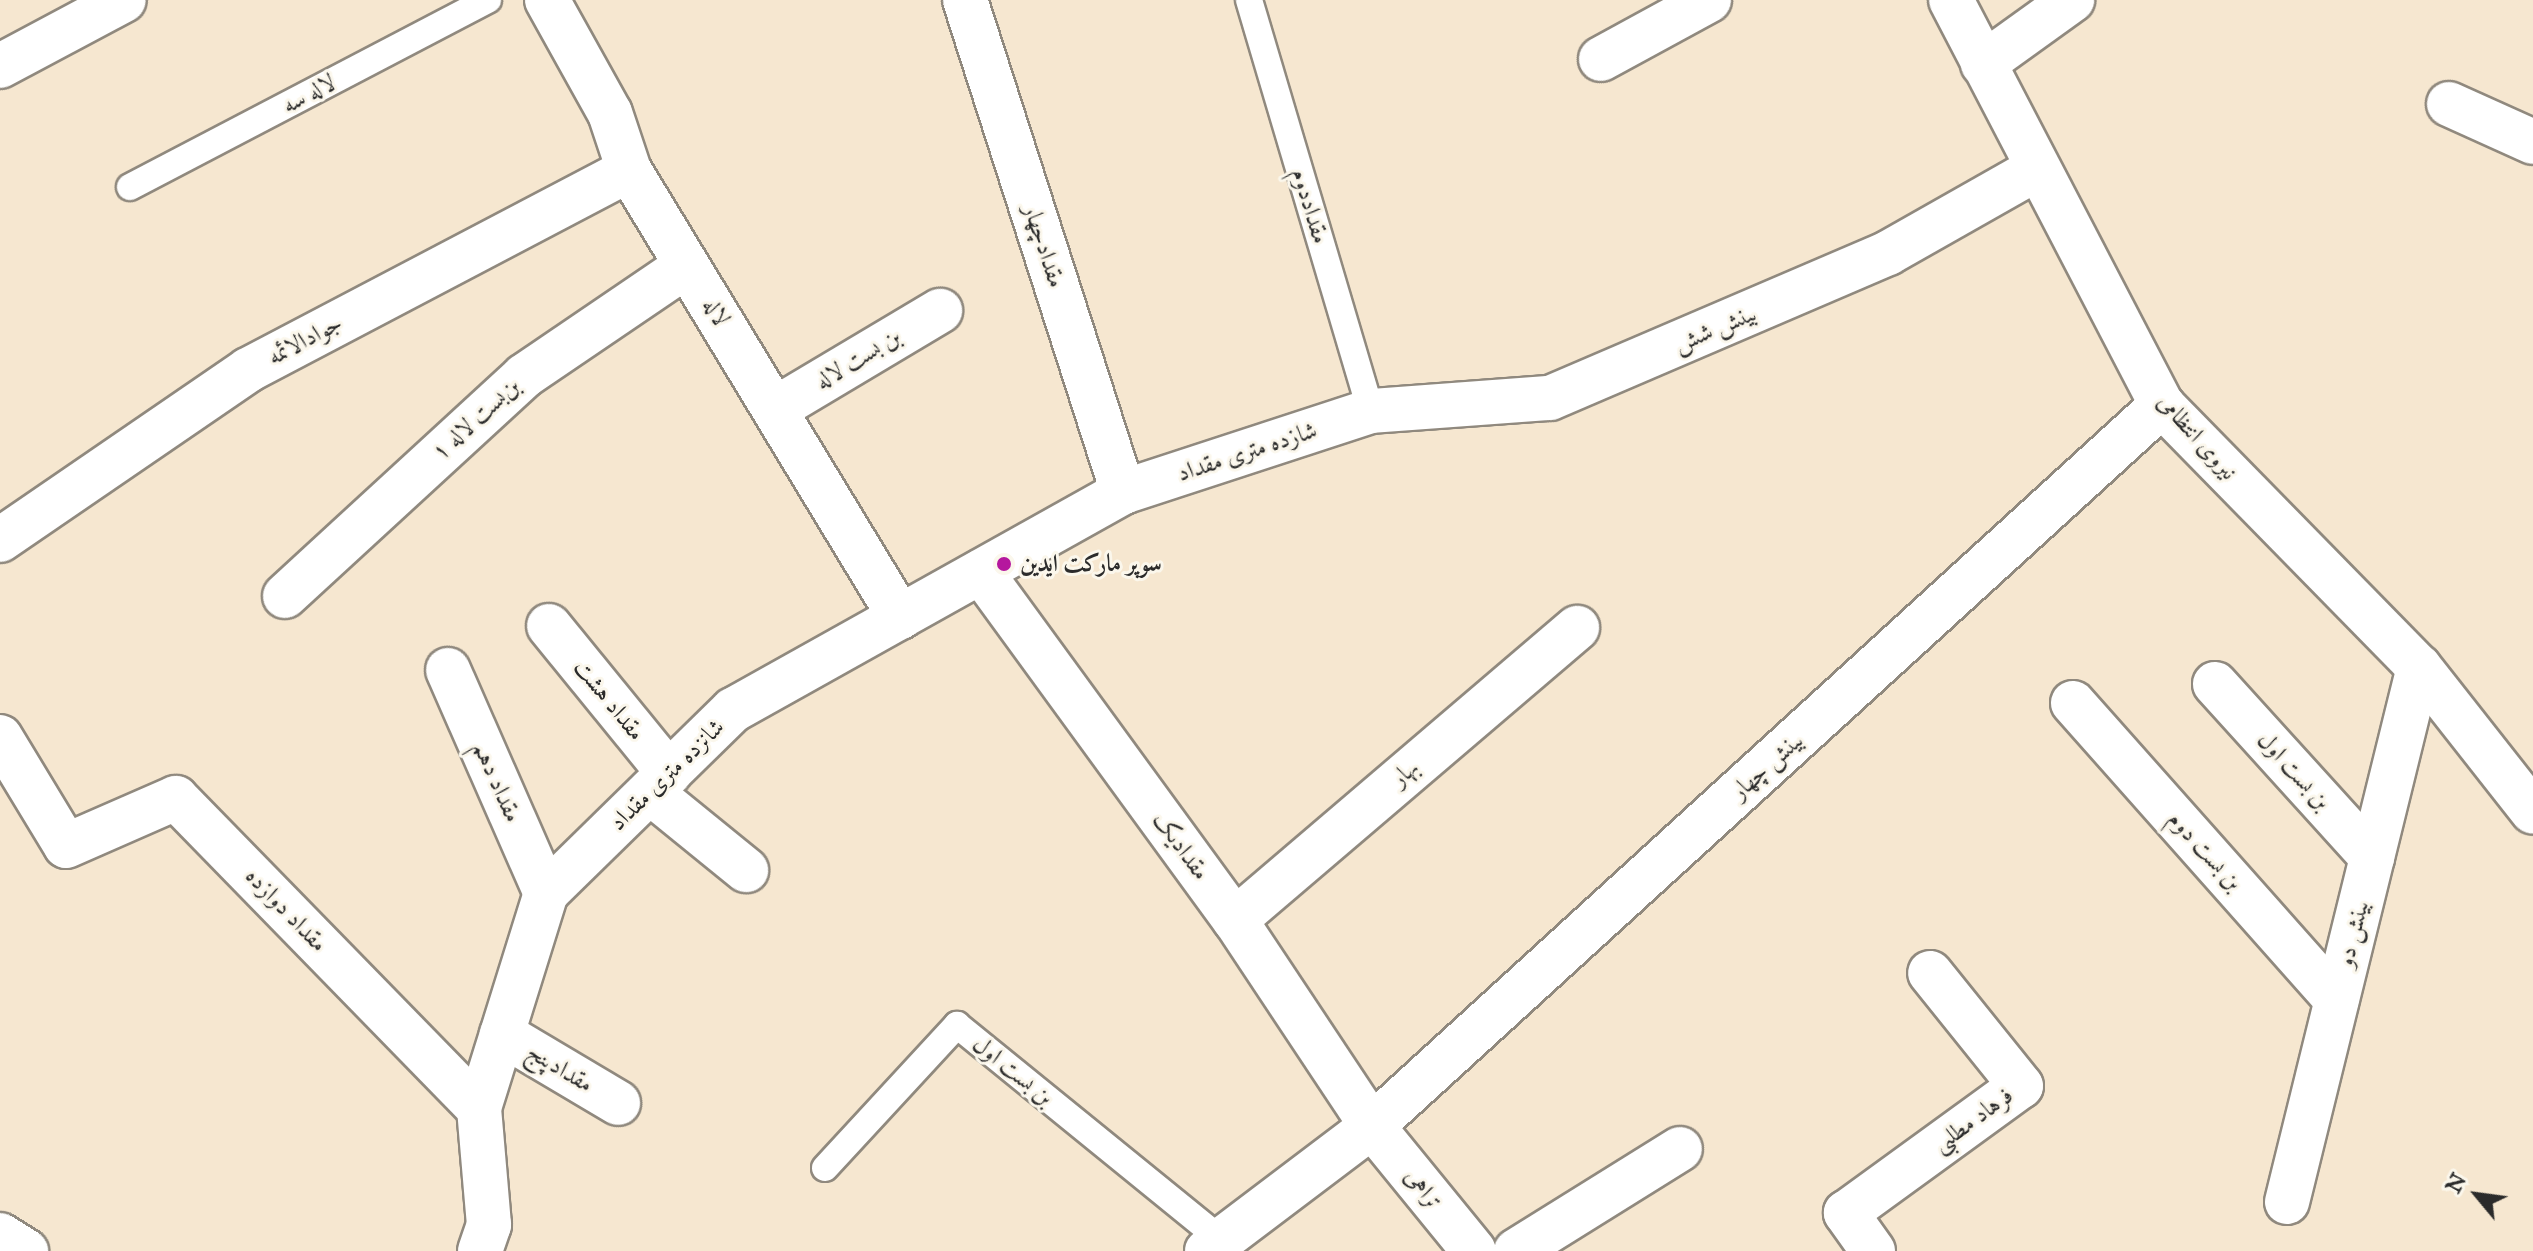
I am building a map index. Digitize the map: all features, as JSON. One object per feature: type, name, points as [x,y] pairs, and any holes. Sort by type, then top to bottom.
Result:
[{"type":"street","points":[[0,66],[124,0]]},
{"type":"street","name":"لاله","points":[[547,0],[610,113],[629,170],[777,408],[900,617]]},
{"type":"street","name":"مقدادچهار","points":[[965,0],[1123,492]]},
{"type":"street","points":[[1601,59],[1709,0]]},
{"type":"street","name":"نیروی انتظامی","points":[[1951,0],[2035,170],[2162,405],[2419,667],[2533,812]]},
{"type":"street","points":[[1983,64],[2072,0]]},
{"type":"street","points":[[2449,104],[2533,142]]},
{"type":"street","name":"جوادالائمه","points":[[0,540],[248,370],[629,170]]},
{"type":"street","name":"بینش شش","points":[[1371,411],[1550,398],[1888,253],[2035,170]]},
{"type":"street","name":"بن‌بست لاله ۱","points":[[285,596],[524,376],[686,266]]},
{"type":"street","name":"بن بست لاله","points":[[777,408],[940,311]]},
{"type":"street","name":"بینش چهار","points":[[1213,1245],[1372,1126],[2162,405]]},
{"type":"street","name":"شازده متری مقداد","points":[[1123,492],[1371,411]]},
{"type":"street","name":"شانزده متری مقداد","points":[[480,1251],[489,1225],[479,1108],[546,893],[733,710],[1123,492]]},
{"type":"street","name":"مقدادیک","points":[[981,572],[1235,920],[1372,1126]]},
{"type":"street","name":"مقداد هشت","points":[[549,626],[659,782],[746,870]]},
{"type":"street","name":"بهار","points":[[1235,920],[1577,628]]},
{"type":"street","name":"بینش دو","points":[[2287,1202],[2419,667]]},
{"type":"street","name":"مقداد دهم","points":[[448,670],[546,893]]},
{"type":"street","name":"بن بست اول","points":[[2215,684],[2372,857]]},
{"type":"street","name":"بن بست دوم","points":[[2073,703],[2337,1000]]},
{"type":"street","name":"مقداد دوازده","points":[[6,762],[66,846],[176,798],[479,1108]]},
{"type":"street","name":"فرهاد مطلبی","points":[[1873,1251],[1846,1213],[2021,1086],[1930,973]]},
{"type":"street","name":"مقدادپنج","points":[[502,1034],[618,1103]]},
{"type":"street","name":"تراهی","points":[[1372,1126],[1474,1251]]},
{"type":"street","points":[[1516,1251],[1680,1149]]},
{"type":"street","points":[[0,1235],[26,1251]]},
{"type":"lane","name":"لاله سه","points":[[130,187],[488,0]]},
{"type":"lane","name":"مقداددوم","points":[[1249,0],[1371,411]]},
{"type":"lane","name":"بن بست اول","points":[[825,1168],[957,1025],[1213,1245]]},
{"type":"place","name":"سوپر مارکت ایدین","points":[[1004,564]]}]
